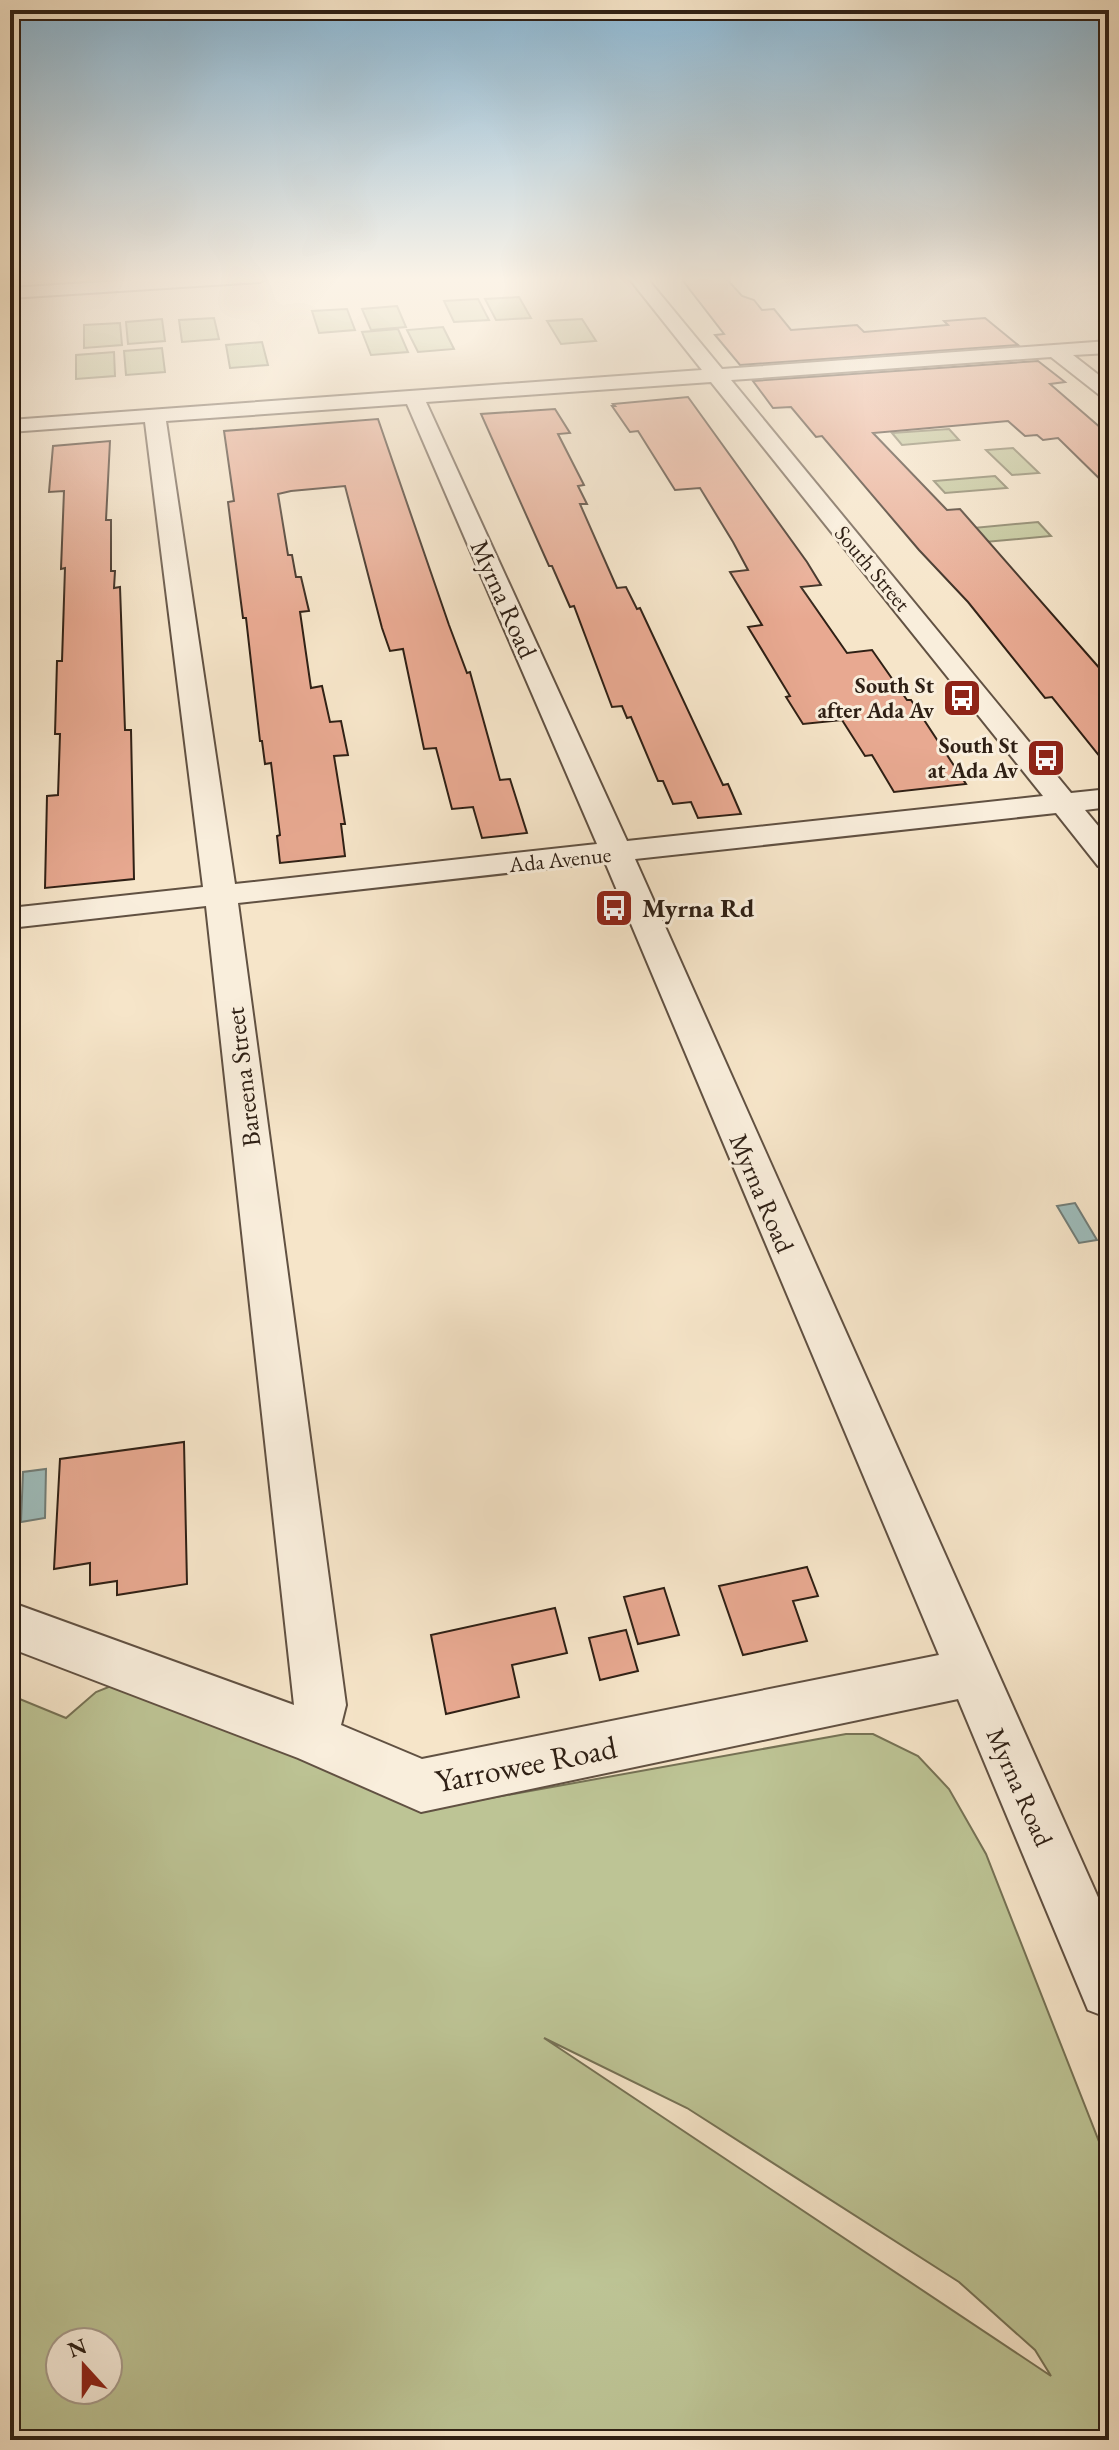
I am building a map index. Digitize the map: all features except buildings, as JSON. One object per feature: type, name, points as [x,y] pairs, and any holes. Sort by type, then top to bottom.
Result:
[{"type":"street","points":[[10,426],[492,391]]},
{"type":"street","name":"South Street","points":[[730,391],[1109,859]]},
{"type":"street","name":"Myrna Road","points":[[414,397],[616,853],[969,1673],[1109,1989]]},
{"type":"street","name":"Bareena Street","points":[[155,416],[220,893],[320,1705],[311,1738]]},
{"type":"street","name":"Ada Avenue","points":[[10,918],[1109,798]]},
{"type":"street","name":"Yarrowee Road","points":[[10,1625],[311,1738],[421,1786],[969,1673]]},
{"type":"green space","points":[[949,429],[959,440],[902,445],[892,433]]},
{"type":"green space","points":[[1013,448],[1039,473],[1012,475],[986,450]]},
{"type":"green space","points":[[995,476],[1007,488],[945,493],[934,481]]},
{"type":"green space","points":[[1038,522],[1051,536],[985,542],[973,528]]},
{"type":"green space","points":[[111,1686],[441,1807],[846,1734],[873,1734],[918,1756],[949,1789],[986,1854],[1109,2167],[1109,2440],[10,2440],[10,1695],[66,1718],[96,1692]],"holes":[[[544,2038],[687,2108],[959,2282],[1035,2350],[1051,2376]]]},
{"type":"water","points":[[1075,1203],[1097,1240],[1079,1243],[1057,1206]]},
{"type":"water","points":[[46,1469],[45,1518],[21,1522],[23,1472]]},
{"type":"place","name":"South St after Ada Av","points":[[962,698]]},
{"type":"place","name":"South St at Ada Av","points":[[1046,758]]},
{"type":"place","name":"Myrna Rd","points":[[614,908]]}]
